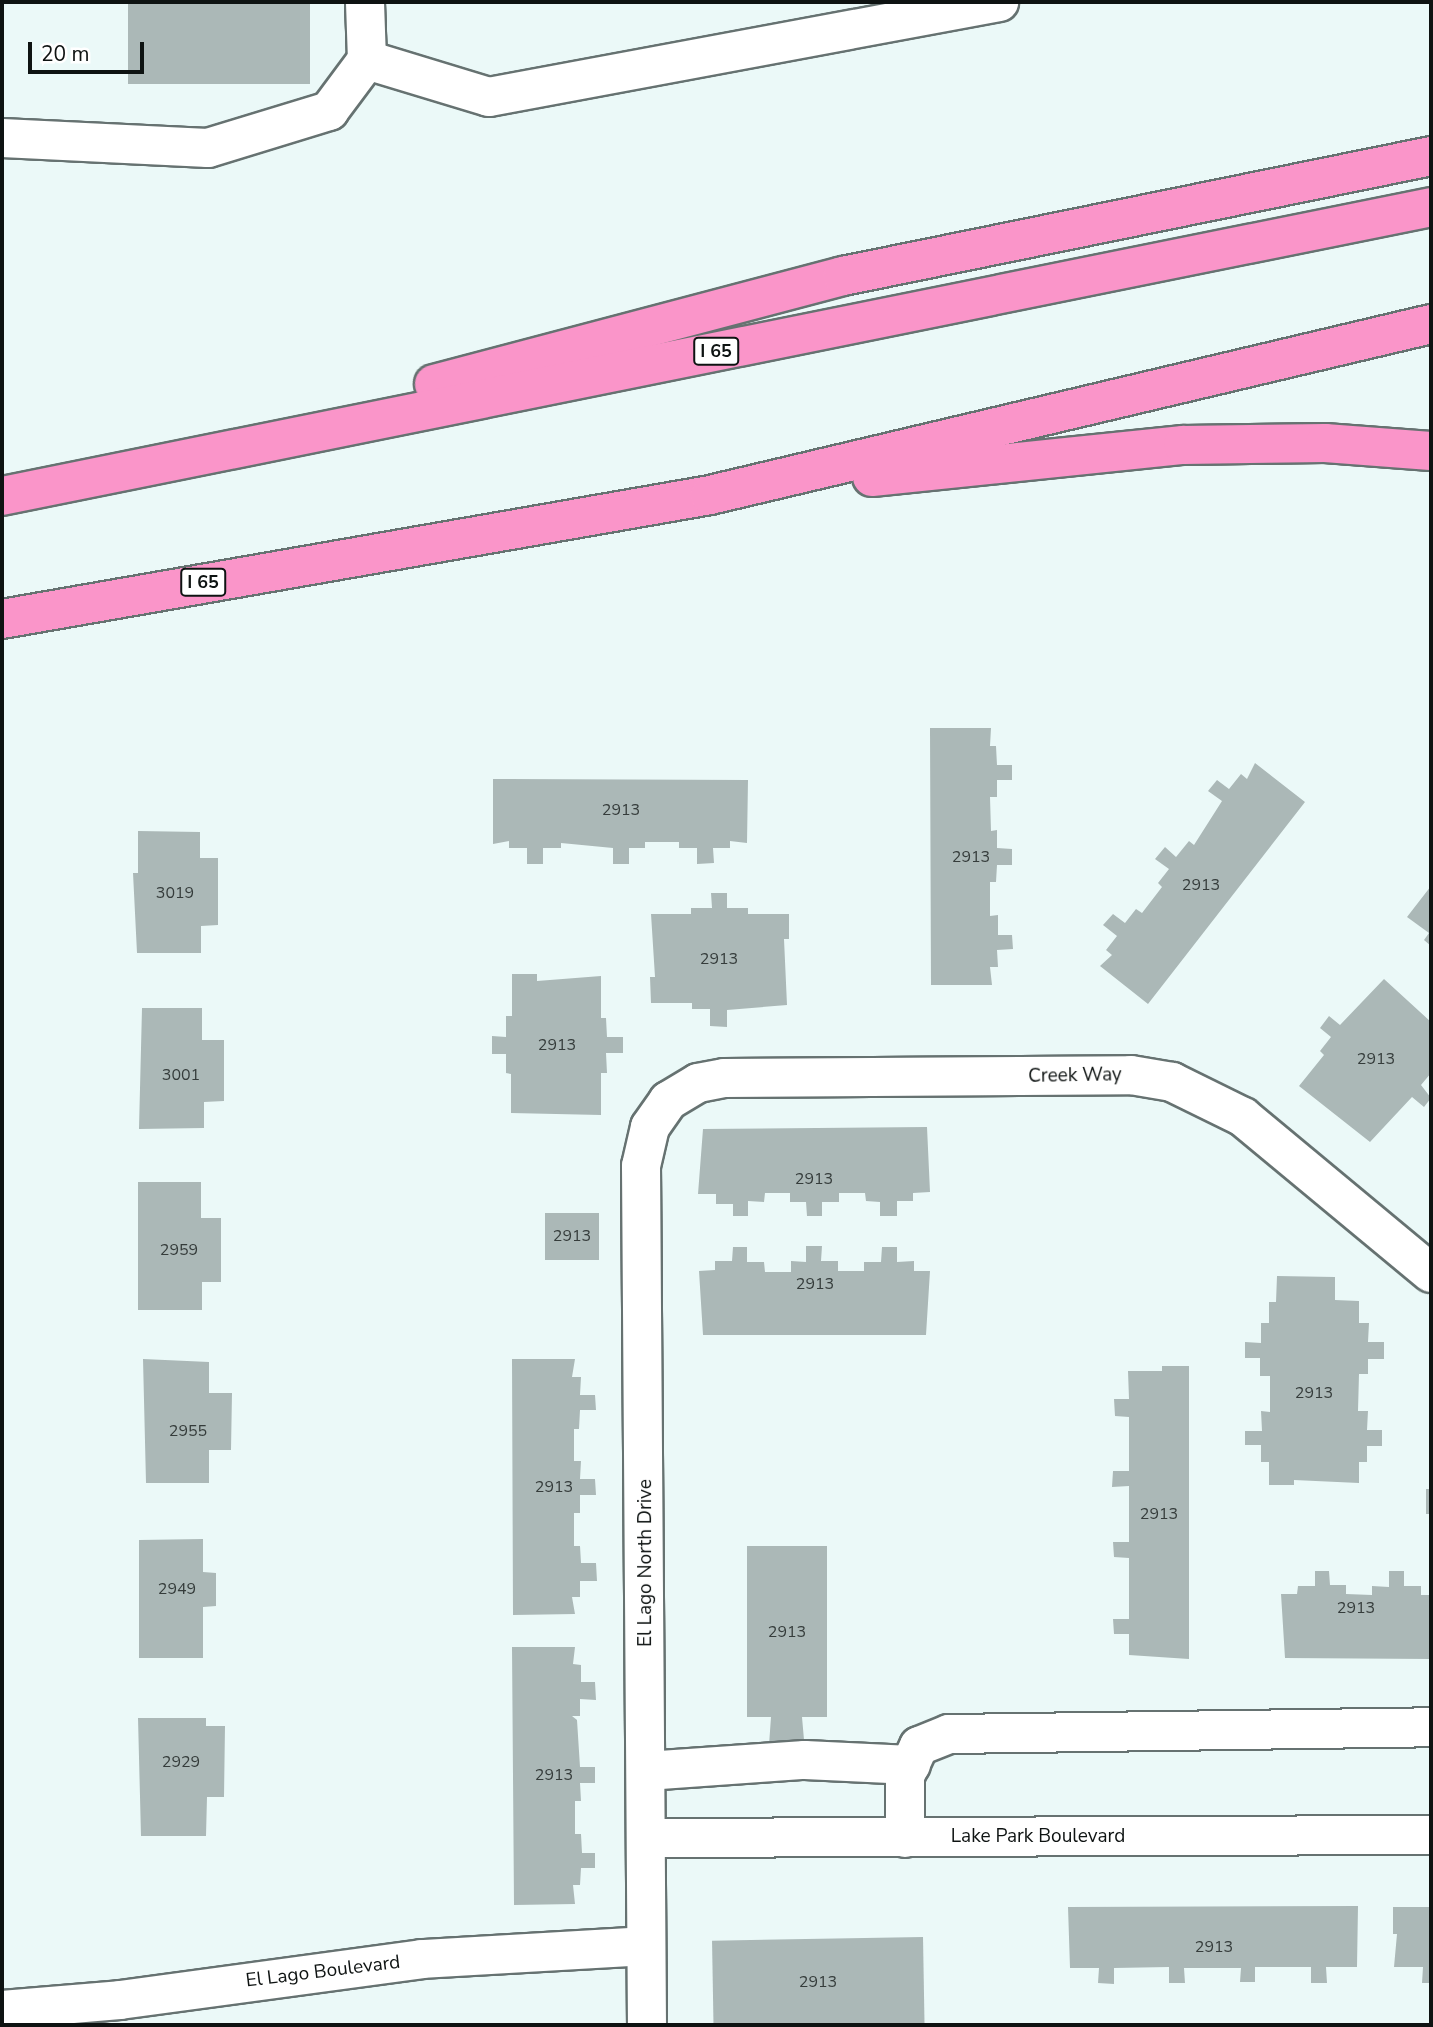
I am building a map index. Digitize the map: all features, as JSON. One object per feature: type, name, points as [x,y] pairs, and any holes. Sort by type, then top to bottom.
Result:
[{"type":"highway","points":[[44,486],[842,276],[1431,156]]},
{"type":"highway","name":"I 65","points":[[2,496],[1431,207]]},
{"type":"highway","name":"I 65","points":[[2,619],[710,495],[1431,324]]},
{"type":"highway","points":[[710,495],[1183,445],[1325,443],[1431,451]]},
{"type":"street","points":[[2,138],[208,148],[329,111],[367,60],[365,2]]},
{"type":"street","points":[[367,60],[489,97],[999,2]]},
{"type":"street","name":"Creek Way","points":[[662,1107],[698,1083],[724,1078],[1131,1075],[1172,1082],[1243,1117],[1431,1273]]},
{"type":"street","name":"El Lago North Drive","points":[[647,2025],[641,1167],[644,1144],[662,1107]]},
{"type":"street","points":[[905,1838],[905,1776],[919,1746],[949,1734],[1431,1727]]},
{"type":"street","points":[[646,1771],[805,1760],[911,1765]]},
{"type":"street","name":"Lake Park Boulevard","points":[[646,1838],[1431,1835]]},
{"type":"street","name":"El Lago Boulevard","points":[[2,2010],[120,2000],[422,1959],[646,1946]]},
{"type":"building","points":[[128,2],[310,2],[310,84],[128,84]]},
{"type":"building","points":[[930,728],[991,728],[990,746],[996,746],[997,765],[1012,765],[1012,780],[997,780],[997,797],[990,797],[991,831],[997,830],[997,848],[1012,849],[1012,865],[997,865],[996,882],[990,882],[990,916],[998,915],[998,935],[1012,935],[1013,949],[997,950],[998,967],[990,967],[992,985],[931,985]]},
{"type":"building","points":[[1255,763],[1305,802],[1148,1004],[1100,966],[1112,955],[1106,950],[1117,936],[1103,925],[1113,914],[1125,923],[1136,909],[1142,913],[1162,887],[1158,883],[1169,869],[1155,859],[1165,847],[1176,857],[1189,841],[1194,845],[1222,801],[1208,791],[1217,780],[1229,789],[1241,774],[1247,779]]},
{"type":"building","points":[[493,779],[748,780],[747,843],[730,841],[730,848],[713,848],[714,863],[697,864],[697,848],[679,848],[679,842],[645,842],[645,848],[629,848],[629,864],[613,864],[613,848],[561,843],[561,848],[543,848],[543,864],[527,864],[527,848],[509,848],[509,841],[493,844]]},
{"type":"building","points":[[138,831],[200,832],[200,858],[218,858],[218,925],[201,926],[201,953],[137,953],[133,873],[138,873]]},
{"type":"building","points":[[1431,886],[1431,946],[1424,940],[1429,933],[1407,917]]},
{"type":"building","points":[[711,893],[727,893],[727,908],[748,908],[748,914],[789,914],[789,939],[784,939],[787,1005],[727,1010],[727,1027],[710,1026],[710,1009],[692,1009],[692,1003],[651,1003],[650,977],[655,977],[651,914],[691,914],[691,908],[712,908]]},
{"type":"building","points":[[512,974],[537,974],[537,981],[601,976],[601,1018],[606,1018],[607,1037],[623,1037],[623,1053],[606,1053],[607,1073],[601,1073],[601,1115],[511,1113],[511,1074],[506,1073],[506,1054],[492,1054],[492,1036],[506,1037],[506,1016],[512,1016]]},
{"type":"building","points":[[1384,979],[1431,1022],[1431,1073],[1421,1085],[1431,1098],[1424,1107],[1412,1097],[1370,1142],[1299,1086],[1324,1055],[1320,1051],[1331,1037],[1320,1028],[1329,1016],[1340,1025]]},
{"type":"building","points":[[142,1008],[202,1008],[202,1040],[224,1040],[224,1101],[204,1102],[204,1128],[139,1129]]},
{"type":"building","points":[[927,1127],[930,1192],[913,1193],[913,1201],[897,1201],[897,1216],[880,1216],[880,1202],[866,1201],[865,1193],[839,1193],[839,1202],[822,1202],[822,1216],[807,1216],[806,1202],[790,1202],[790,1193],[765,1193],[764,1202],[748,1201],[748,1216],[733,1216],[733,1204],[716,1204],[716,1194],[698,1194],[703,1129]]},
{"type":"building","points":[[138,1182],[201,1182],[201,1218],[221,1218],[221,1282],[202,1282],[202,1310],[138,1310]]},
{"type":"building","points":[[545,1213],[599,1213],[599,1260],[545,1260]]},
{"type":"building","points":[[806,1246],[822,1246],[821,1261],[838,1261],[838,1271],[864,1271],[864,1262],[881,1262],[882,1247],[897,1247],[897,1262],[914,1261],[914,1271],[930,1271],[926,1335],[703,1335],[699,1271],[715,1270],[715,1261],[732,1261],[733,1247],[747,1247],[747,1262],[764,1262],[765,1272],[791,1272],[791,1261],[806,1262]]},
{"type":"building","points":[[1277,1276],[1335,1277],[1335,1300],[1359,1301],[1359,1323],[1369,1323],[1368,1342],[1384,1342],[1384,1359],[1368,1359],[1368,1374],[1359,1374],[1358,1411],[1368,1411],[1367,1430],[1382,1430],[1382,1446],[1367,1446],[1367,1462],[1359,1462],[1359,1483],[1294,1480],[1294,1485],[1269,1485],[1269,1462],[1261,1462],[1261,1445],[1245,1445],[1245,1431],[1262,1431],[1261,1411],[1270,1412],[1270,1376],[1260,1376],[1260,1358],[1245,1358],[1245,1342],[1261,1343],[1261,1323],[1269,1323],[1269,1302],[1276,1302]]},
{"type":"building","points":[[143,1359],[209,1362],[209,1393],[232,1393],[231,1450],[209,1450],[209,1483],[146,1483]]},
{"type":"building","points":[[512,1359],[575,1359],[572,1377],[581,1377],[580,1395],[595,1395],[596,1410],[580,1410],[579,1429],[574,1429],[574,1461],[581,1461],[580,1479],[595,1479],[596,1495],[580,1495],[580,1513],[574,1513],[574,1546],[580,1546],[581,1563],[596,1563],[597,1581],[580,1581],[580,1597],[572,1597],[575,1614],[513,1615]]},
{"type":"building","points":[[1162,1366],[1189,1366],[1189,1659],[1129,1655],[1129,1634],[1114,1634],[1113,1619],[1129,1619],[1129,1558],[1114,1557],[1113,1542],[1129,1542],[1129,1486],[1112,1487],[1113,1471],[1129,1471],[1129,1417],[1115,1416],[1114,1399],[1129,1399],[1128,1371],[1162,1371]]},
{"type":"building","points":[[1426,1489],[1431,1489],[1431,1514],[1426,1514]]},
{"type":"building","points":[[203,1539],[203,1572],[216,1573],[216,1606],[203,1607],[203,1658],[139,1658],[139,1540]]},
{"type":"building","points":[[747,1546],[827,1546],[827,1717],[802,1717],[807,1774],[767,1773],[771,1717],[747,1717]]},
{"type":"building","points":[[1315,1571],[1329,1571],[1330,1585],[1346,1585],[1346,1594],[1372,1595],[1372,1586],[1389,1587],[1389,1571],[1404,1571],[1404,1586],[1421,1586],[1421,1595],[1431,1595],[1431,1659],[1285,1658],[1281,1594],[1297,1594],[1298,1586],[1315,1586]]},
{"type":"building","points":[[512,1647],[575,1647],[573,1664],[581,1665],[581,1682],[595,1682],[596,1700],[580,1699],[580,1716],[572,1716],[577,1720],[580,1767],[595,1767],[595,1783],[580,1783],[581,1801],[575,1801],[575,1834],[581,1834],[582,1853],[595,1853],[595,1868],[581,1868],[580,1885],[573,1885],[575,1904],[514,1905]]},
{"type":"building","points":[[138,1718],[206,1718],[206,1726],[225,1726],[224,1797],[207,1797],[206,1836],[141,1836]]},
{"type":"building","points":[[1358,1906],[1357,1967],[1326,1967],[1327,1983],[1311,1983],[1311,1967],[1255,1967],[1255,1982],[1240,1982],[1241,1968],[1184,1968],[1185,1983],[1169,1983],[1169,1967],[1114,1968],[1114,1984],[1098,1983],[1099,1968],[1070,1968],[1068,1907]]},
{"type":"building","points":[[1393,1907],[1431,1907],[1431,1983],[1422,1983],[1423,1967],[1394,1967],[1397,1934],[1393,1934]]},
{"type":"building","points":[[923,1937],[925,2025],[714,2025],[712,1941]]}]
